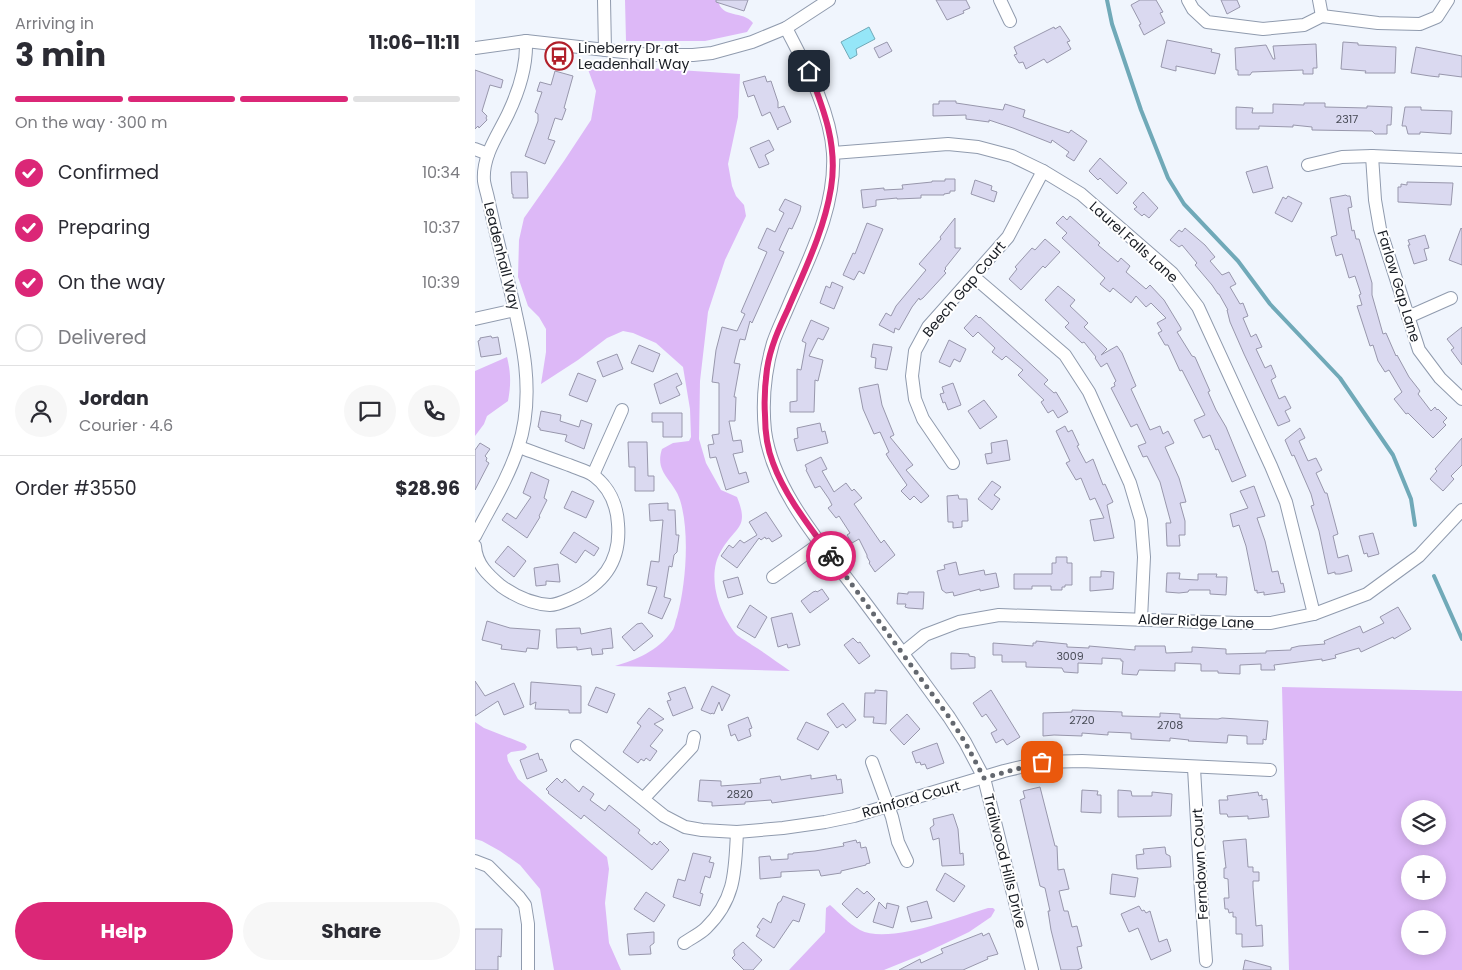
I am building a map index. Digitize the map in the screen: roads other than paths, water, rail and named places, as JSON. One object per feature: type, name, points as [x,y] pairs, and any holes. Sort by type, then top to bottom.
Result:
[{"type":"street","points":[[604,0],[605,50]]},
{"type":"street","points":[[475,48],[526,41],[650,55],[712,53],[752,42],[787,28],[829,0]]},
{"type":"street","points":[[1000,0],[1010,21]]},
{"type":"street","points":[[1188,0],[1193,9],[1207,22],[1263,28],[1304,25],[1322,16],[1378,23],[1420,24],[1437,17],[1448,0]]},
{"type":"street","points":[[1319,0],[1322,16]]},
{"type":"street","name":"Trailwood Hills Drive","points":[[787,28],[809,71],[826,116],[833,153],[831,187],[823,226],[814,251],[774,341],[767,368],[764,398],[765,431],[773,463],[794,505],[949,717],[984,778],[1032,970]]},
{"type":"street","name":"Leadenhall Way","points":[[475,536],[507,476],[519,447],[524,425],[527,391],[526,366],[520,328],[484,180],[487,154],[508,113],[523,75],[527,56],[526,41]]},
{"type":"street","name":"Laurel Falls Lane","points":[[833,153],[948,144],[978,147],[1012,156],[1043,171],[1081,194],[1172,273],[1198,307],[1286,502],[1314,614]]},
{"type":"street","points":[[475,149],[487,154]]},
{"type":"street","points":[[1308,165],[1342,157],[1372,156],[1462,160]]},
{"type":"street","name":"Farlow Gap Lane","points":[[1372,156],[1375,200],[1380,229],[1419,350],[1439,378],[1462,399]]},
{"type":"street","name":"Beech Gap Court","points":[[953,463],[923,419],[915,399],[912,376],[915,351],[928,327],[1008,237],[1043,171]]},
{"type":"street","points":[[974,277],[1065,355],[1089,392],[1130,482],[1141,520],[1144,557],[1141,619]]},
{"type":"street","points":[[1408,317],[1451,298]]},
{"type":"street","points":[[475,319],[515,310]]},
{"type":"street","points":[[593,475],[622,410]]},
{"type":"street","points":[[475,546],[475,554],[484,570],[510,593],[535,603],[552,605],[587,592],[599,583],[617,553],[619,539],[618,516],[613,497],[593,475],[519,447]]},
{"type":"street","name":"Alder Ridge Lane","points":[[903,653],[925,635],[950,625],[999,615],[1271,622],[1314,614],[1367,594],[1419,556],[1462,510]]},
{"type":"street","points":[[773,577],[821,543]]},
{"type":"street","points":[[644,798],[692,747],[695,737]]},
{"type":"street","name":"Rainford Court","points":[[577,746],[664,816],[685,826],[702,830],[737,832],[783,828],[854,816],[1042,762],[1082,761],[1194,768],[1270,770]]},
{"type":"street","points":[[872,762],[898,842],[907,862]]},
{"type":"street","name":"Ferndown Court","points":[[1194,768],[1206,961]]},
{"type":"street","points":[[684,943],[705,929],[720,912],[734,882],[737,832]]},
{"type":"street","points":[[475,861],[488,866],[525,905],[529,924],[528,970]]},
{"type":"water","points":[[869,27],[875,39],[856,49],[857,55],[850,59],[841,42]]},
{"type":"waterway","points":[[1107,0],[1112,24],[1141,110],[1168,178],[1184,204],[1238,261],[1270,304],[1340,378],[1393,455],[1411,499],[1415,525]]},
{"type":"waterway","points":[[1434,576],[1462,639]]},
{"type":"place","name":"Lineberry Dr at Leadenhall Way","points":[[559,56]]}]
